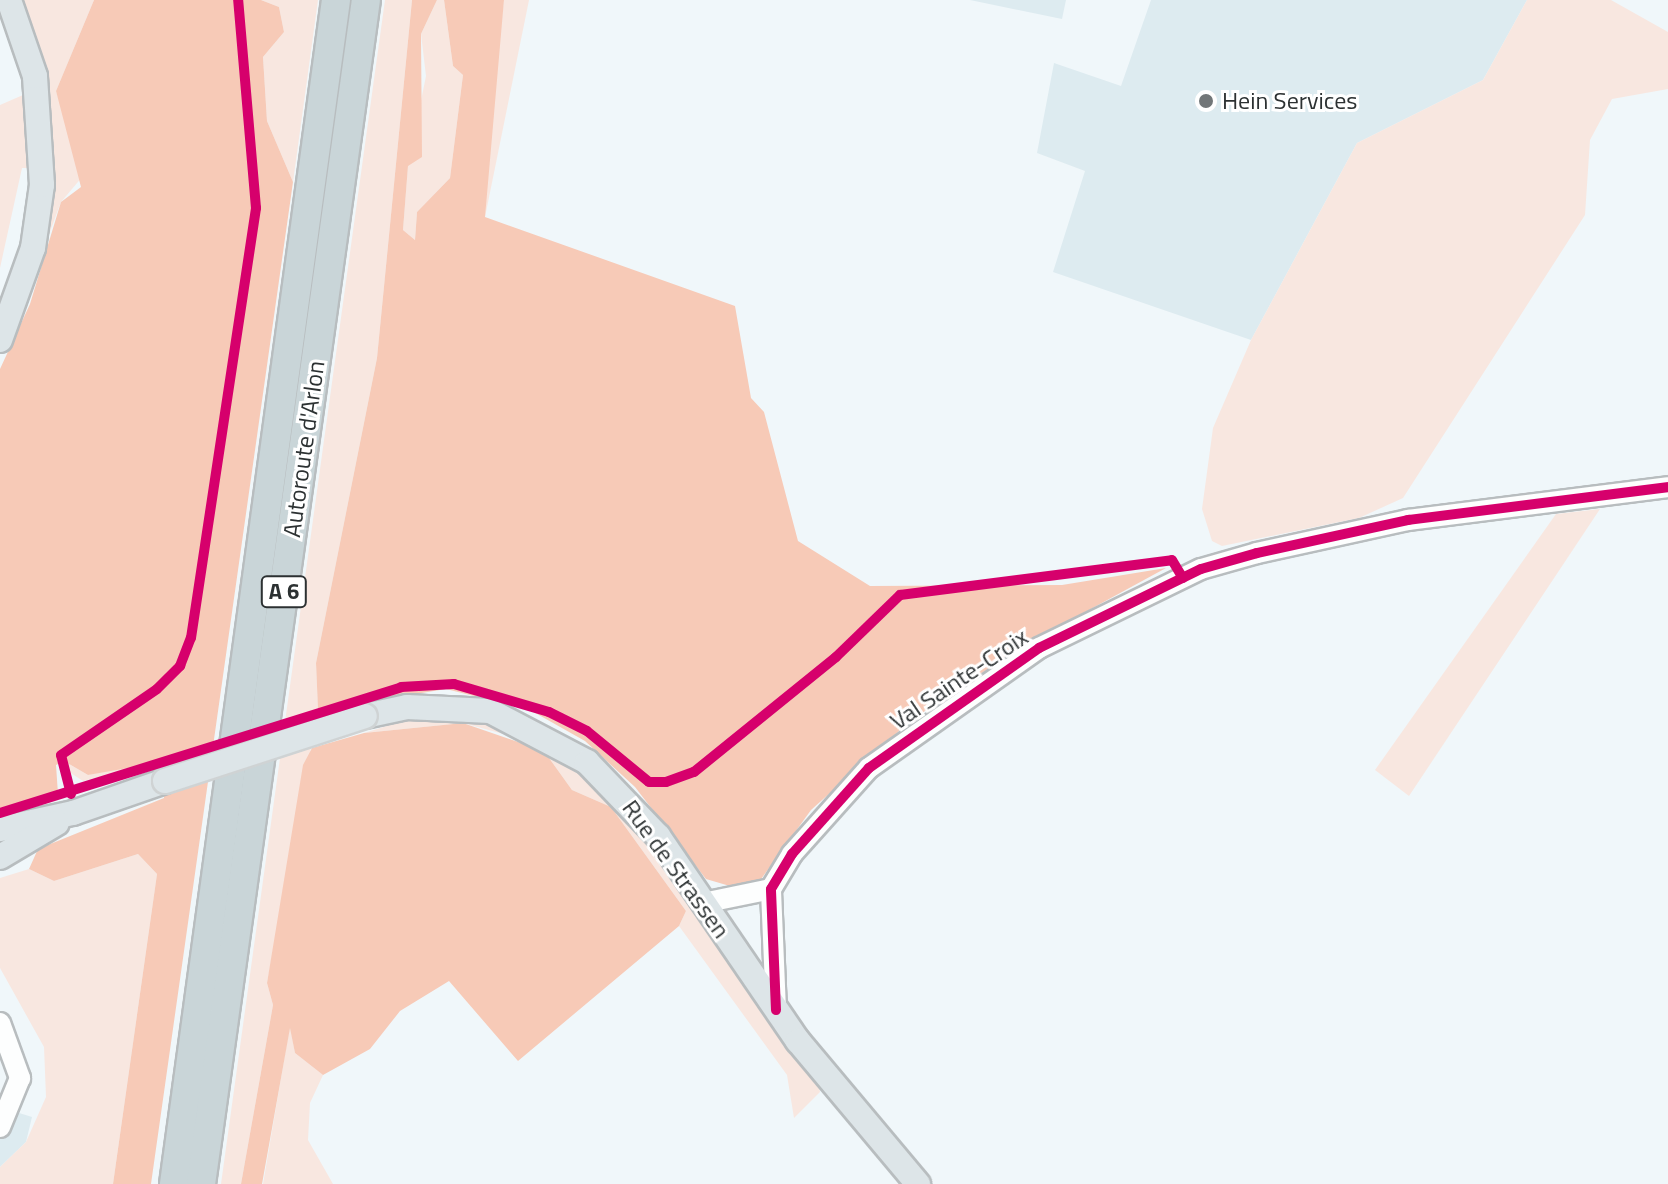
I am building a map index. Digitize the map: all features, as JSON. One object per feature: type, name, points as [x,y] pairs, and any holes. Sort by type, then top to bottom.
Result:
[{"type":"highway","name":"Autoroute d'Arlon","points":[[174,1184],[336,0]]},
{"type":"highway","name":"Autoroute d'Arlon","points":[[201,1184],[366,0]]},
{"type":"main road","points":[[0,340],[33,248],[42,185],[35,76],[9,0]]},
{"type":"main road","name":"Rue de Strassen","points":[[0,829],[73,813],[365,716],[450,706],[490,711],[553,738],[623,796],[703,903],[776,1010],[918,1184]]},
{"type":"main road","name":"Rue de Strassen","points":[[0,857],[73,813]]},
{"type":"street","name":"Val Sainte-Croix","points":[[771,889],[832,801],[917,729],[1039,648],[1150,592],[1208,567],[1393,523],[1668,487]]},
{"type":"street","points":[[703,903],[771,889],[776,1010]]},
{"type":"street","points":[[0,1023],[20,1078],[0,1127]]},
{"type":"shaded area","points":[[19,0],[94,0],[56,91],[83,176],[61,202],[48,237],[52,122]]},
{"type":"shaded area","points":[[94,0],[261,0],[279,7],[284,32],[263,57],[267,121],[293,182],[151,1184],[113,1184],[157,874],[138,854],[54,881],[29,869],[38,849],[164,798],[162,762],[88,775],[64,761],[56,765],[58,794],[0,808],[0,369],[30,304],[61,202],[81,187],[56,91]]},
{"type":"shaded area","points":[[261,0],[318,0],[293,182],[267,121],[263,57],[284,32],[279,7]]},
{"type":"shaded area","points":[[385,0],[412,0],[377,358],[316,663],[318,710],[267,983],[273,1005],[241,1184],[221,1184]]},
{"type":"shaded area","points":[[412,0],[437,0],[421,34],[422,157],[408,166],[403,230],[415,240],[417,212],[450,178],[463,75],[453,66],[444,0],[504,0],[485,217],[735,306],[751,398],[764,412],[798,541],[870,586],[1062,585],[1166,568],[1021,647],[910,721],[811,810],[759,882],[740,889],[706,879],[635,787],[585,741],[530,710],[446,689],[318,710],[316,663],[377,358]]},
{"type":"shaded area","points":[[437,0],[444,0],[453,66],[463,75],[450,178],[417,212],[415,240],[403,230],[408,165],[426,76],[421,34]]},
{"type":"shaded area","points":[[504,0],[529,0],[485,217],[488,131]]},
{"type":"shaded area","points":[[970,0],[1066,0],[1062,19]]},
{"type":"shaded area","points":[[1151,0],[1527,0],[1483,80],[1357,143],[1251,340],[1053,272],[1085,171],[1037,153],[1054,63],[1121,86]]},
{"type":"shaded area","points":[[1527,0],[1611,0],[1668,32],[1668,89],[1612,99],[1590,140],[1585,215],[1403,498],[1359,518],[1222,546],[1212,541],[1202,509],[1213,428],[1251,340],[1357,143],[1483,80]]},
{"type":"shaded area","points":[[23,95],[29,168],[22,168],[0,268],[0,105]]},
{"type":"shaded area","points":[[1600,509],[1409,796],[1375,770],[1556,514]]},
{"type":"shaded area","points":[[416,717],[478,721],[511,730],[584,772],[646,839],[818,1083],[820,1092],[794,1118],[787,1075],[679,926],[686,911],[611,807],[572,790],[544,751],[511,736],[463,723],[364,733]]},
{"type":"shaded area","points":[[463,723],[544,751],[572,790],[611,807],[686,911],[679,926],[518,1061],[449,981],[400,1011],[370,1049],[323,1075],[295,1053],[290,1028],[262,1184],[241,1184],[273,1005],[267,983],[303,765],[312,748],[364,733]]},
{"type":"shaded area","points":[[145,760],[162,762],[83,781],[63,768],[64,761],[88,775]]},
{"type":"shaded area","points":[[138,854],[157,874],[113,1184],[0,1184],[0,1167],[26,1142],[46,1097],[44,1047],[0,968],[0,878],[29,869],[54,881]]},
{"type":"shaded area","points":[[290,1025],[295,1053],[323,1075],[310,1103],[308,1140],[333,1184],[263,1184]]},
{"type":"shaded area","points":[[0,1107],[32,1117],[26,1142],[0,1167]]},
{"type":"cycle path","points":[[71,794],[61,755],[157,689],[180,666],[191,638],[256,208],[238,0]]},
{"type":"cycle path","points":[[776,1010],[771,889],[792,854],[869,768],[1039,648],[1201,569],[1257,553],[1408,520],[1668,487]]},
{"type":"cycle path","points":[[0,813],[401,687],[454,684],[549,712],[587,731],[649,782],[666,782],[694,772],[836,657],[900,595],[1172,560],[1183,578]]},
{"type":"place","name":"Hein Services","points":[[1206,101]]}]
